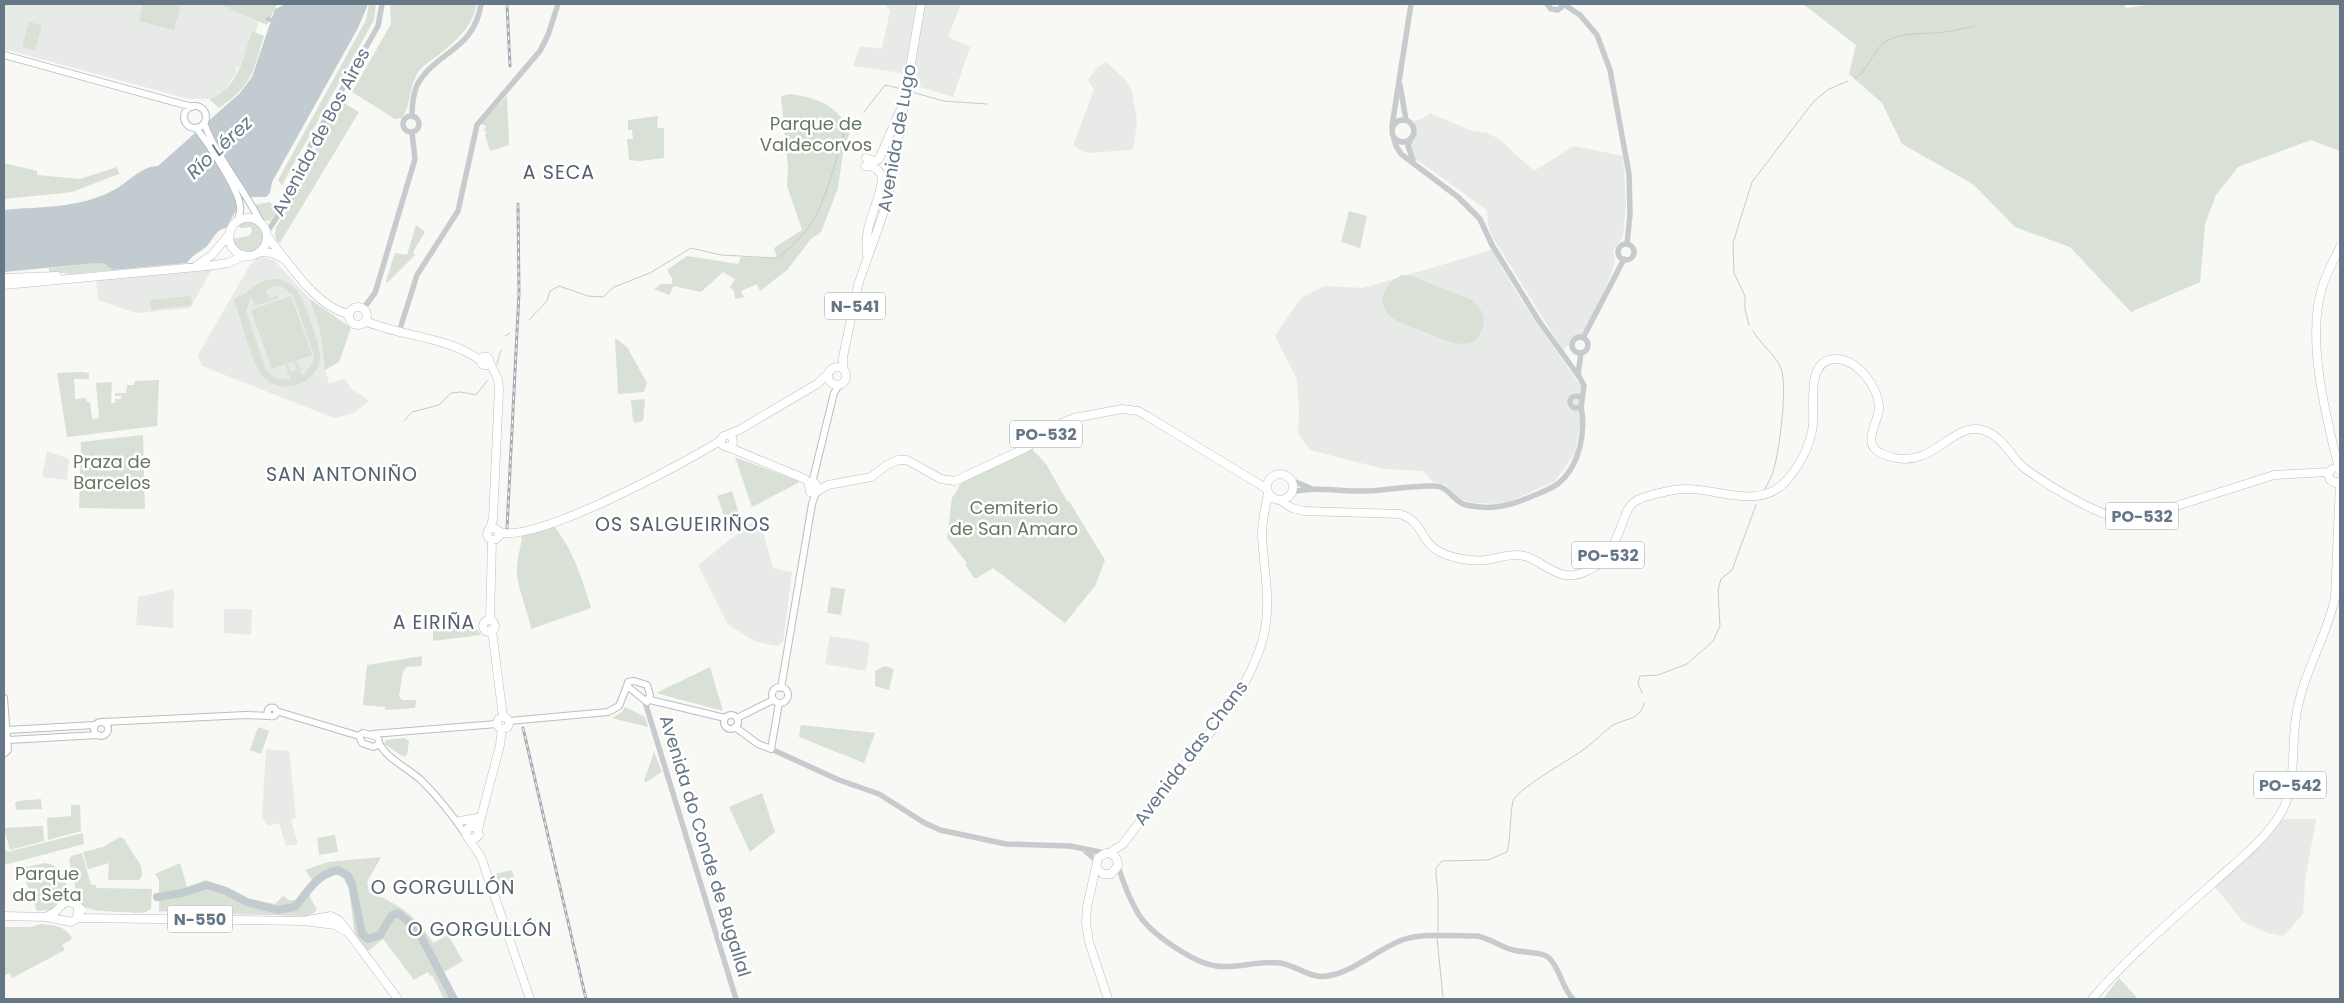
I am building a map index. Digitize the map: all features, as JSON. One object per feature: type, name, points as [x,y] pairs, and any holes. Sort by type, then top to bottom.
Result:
[{"type":"main road","name":"Avenida de Lugo","points":[[840,368],[858,285],[887,203],[921,4]]},
{"type":"main road","points":[[4,55],[192,107],[199,106],[204,111],[206,117],[204,123],[196,128]]},
{"type":"main road","points":[[867,256],[868,223],[882,179],[880,173],[866,162],[879,159],[906,95]]},
{"type":"main road","points":[[173,102],[185,114],[188,124],[196,128],[231,184],[240,209],[237,222],[230,233],[207,260],[188,268]]},
{"type":"main road","points":[[185,114],[192,107]]},
{"type":"main road","points":[[204,123],[210,138],[236,184],[251,204],[267,234],[283,258],[321,298],[335,309],[349,314]]},
{"type":"main road","points":[[237,222],[247,218],[261,223]]},
{"type":"main road","points":[[230,233],[232,247],[244,256]]},
{"type":"main road","points":[[4,285],[228,263],[260,252],[266,244],[267,234]]},
{"type":"main road","name":"PO-542","points":[[2335,475],[2332,440],[2315,337],[2316,314],[2322,288],[2340,246]]},
{"type":"main road","points":[[260,252],[272,253],[283,258]]},
{"type":"main road","points":[[4,278],[99,276]]},
{"type":"main road","points":[[349,314],[354,308],[363,308],[367,314],[365,321]]},
{"type":"main road","points":[[349,314],[351,321],[355,324],[365,321],[453,346],[487,364],[499,389],[494,527],[497,538],[492,540],[490,620],[495,625],[489,630],[508,726],[388,734],[363,732],[360,739]]},
{"type":"main road","name":"PO-532","points":[[1292,508],[1311,512],[1400,514],[1414,520],[1430,544],[1445,554],[1481,561],[1522,555],[1555,572],[1568,575],[1581,574],[1604,560],[1614,543],[1627,509],[1639,497],[1688,488],[1755,497],[1771,493],[1781,486],[1800,461],[1812,434],[1813,388],[1816,372],[1825,362],[1834,359],[1846,360],[1855,366],[1876,392],[1879,410],[1871,441],[1874,448],[1880,453],[1896,458],[1916,458],[1930,453],[1962,431],[1980,429],[1998,438],[2017,461],[2032,473],[2099,512],[2111,516],[2130,518],[2148,515],[2274,475],[2314,474]]},
{"type":"main road","name":"N-541","points":[[828,374],[832,368],[840,368],[846,378],[835,386]]},
{"type":"main road","points":[[494,527],[505,534],[524,530],[584,511],[641,485],[728,441],[739,430],[819,383],[828,374],[835,386],[813,486],[812,504],[782,688]]},
{"type":"main road","points":[[819,383],[835,386]]},
{"type":"main road","name":"PO-532","points":[[813,486],[870,477],[891,462],[903,459],[941,479],[955,481],[1026,448],[1060,424],[1074,418],[1122,409],[1138,411],[1147,416],[1267,491]]},
{"type":"main road","name":"PO-542","points":[[2092,999],[2126,963],[2250,849],[2281,812],[2289,788],[2296,716],[2302,688],[2331,615],[2337,586],[2338,497],[2332,458],[2332,440]]},
{"type":"main road","points":[[728,441],[740,452],[800,478],[813,486]]},
{"type":"main road","points":[[2314,474],[2326,468],[2332,458]]},
{"type":"main road","points":[[1250,480],[1282,474],[1291,480],[1292,508]]},
{"type":"main road","points":[[2314,474],[2335,475]]},
{"type":"main road","points":[[1274,475],[1268,481],[1267,491],[1292,508]]},
{"type":"main road","name":"Avenida das Chans","points":[[1092,888],[1109,875],[1118,863],[1123,844],[1233,700],[1256,661],[1264,635],[1267,615],[1268,590],[1262,534],[1267,491]]},
{"type":"main road","points":[[1266,511],[1279,499],[1291,493]]},
{"type":"main road","points":[[506,719],[608,712],[620,706],[628,682],[634,680],[644,683],[649,688],[647,701]]},
{"type":"main road","points":[[627,686],[647,701],[726,718],[730,715],[737,718],[776,701],[785,701],[788,697],[786,690],[782,688]]},
{"type":"main road","points":[[726,718],[726,726],[730,728],[735,727],[758,744],[771,749],[776,701],[774,691],[782,688]]},
{"type":"main road","points":[[4,698],[8,740],[8,750],[4,754]]},
{"type":"main road","points":[[7,730],[95,725],[103,722],[272,713],[287,714],[360,739],[394,762],[400,763]]},
{"type":"main road","points":[[735,727],[738,722],[737,718]]},
{"type":"main road","points":[[103,722],[108,729]]},
{"type":"main road","points":[[8,740],[105,735],[108,729],[116,722]]},
{"type":"main road","points":[[95,725],[95,732],[98,735]]},
{"type":"main road","points":[[472,832],[496,764],[500,726]]},
{"type":"main road","points":[[372,734],[379,742],[382,750],[424,783],[457,819],[472,832],[530,999]]},
{"type":"main road","points":[[370,746],[376,746],[388,734]]},
{"type":"main road","points":[[457,819],[479,816]]},
{"type":"main road","name":"Avenida das Chans","points":[[1097,864],[1107,853],[1123,844]]},
{"type":"main road","points":[[1107,853],[1115,856],[1118,863]]},
{"type":"main road","points":[[1097,864],[1100,872],[1109,875]]},
{"type":"main road","points":[[1097,864],[1087,907],[1087,931],[1108,999]]},
{"type":"main road","points":[[4,916],[46,917],[71,922],[77,918],[78,907],[68,902],[63,903],[46,917]]},
{"type":"main road","name":"N-550","points":[[78,907],[97,917]]},
{"type":"main road","points":[[58,909],[58,915],[62,921]]},
{"type":"main road","name":"N-550","points":[[77,918],[304,921],[335,925],[345,931],[398,999]]},
{"type":"street","name":"Avenida de Bos Aires","points":[[267,234],[290,198],[305,154],[378,26],[382,4]]},
{"type":"street","points":[[412,116],[413,99],[417,86],[424,75],[469,36],[476,22],[481,4]]},
{"type":"street","points":[[399,332],[417,275],[458,211],[478,122],[540,50],[548,35],[558,4]]},
{"type":"street","points":[[1411,4],[1400,85],[1406,120],[1414,128],[1408,146],[1414,162]]},
{"type":"street","points":[[1547,4],[1554,10],[1561,9],[1565,4],[1580,15],[1597,35],[1610,70],[1629,174],[1630,214],[1627,244]]},
{"type":"street","points":[[1291,493],[1310,488],[1365,491],[1400,486],[1438,486],[1445,489],[1458,502],[1465,505],[1489,508],[1510,506],[1549,489],[1566,476],[1574,464],[1579,450],[1584,391],[1578,374],[1563,355],[1492,245],[1480,218],[1414,162],[1401,154],[1396,146],[1391,133],[1396,90],[1400,85]]},
{"type":"street","points":[[412,116],[406,118],[403,125],[405,130],[412,133]]},
{"type":"street","points":[[412,116],[416,118],[419,125],[417,130],[412,133]]},
{"type":"street","points":[[1392,126],[1398,120],[1406,120]]},
{"type":"street","points":[[363,308],[375,293],[415,159],[412,133]]},
{"type":"street","points":[[1394,139],[1401,142],[1411,138]]},
{"type":"street","points":[[1624,259],[1620,256],[1619,249],[1627,244]]},
{"type":"street","points":[[1624,259],[1631,258],[1634,254],[1632,246],[1627,244]]},
{"type":"street","points":[[1583,338],[1624,259]]},
{"type":"street","points":[[1563,355],[1573,348],[1574,341],[1578,338],[1583,338]]},
{"type":"street","points":[[1578,374],[1582,353],[1588,346],[1583,338]]},
{"type":"street","points":[[1573,348],[1577,352],[1582,353]]},
{"type":"street","points":[[1581,382],[1580,389],[1570,402],[1582,420]]},
{"type":"street","points":[[1574,396],[1580,397],[1582,403]]},
{"type":"street","points":[[1574,408],[1582,403]]},
{"type":"street","points":[[1291,480],[1310,488]]},
{"type":"street","name":"Avenida do Conde de Bugallal","points":[[647,701],[736,999]]},
{"type":"street","points":[[771,749],[839,780],[880,794],[922,822],[940,830],[1006,844],[1082,848],[1107,853]]},
{"type":"street","points":[[1082,848],[1097,864]]},
{"type":"street","points":[[1118,863],[1123,882],[1140,916],[1146,923],[1185,955],[1207,964],[1241,967],[1267,962],[1282,963],[1316,976],[1324,977],[1350,967],[1403,940],[1444,936],[1483,937],[1513,950],[1548,957],[1565,990],[1573,999]]},
{"type":"street","points":[[1109,875],[1123,882]]},
{"type":"shaded area","points":[[4,4],[218,4],[257,21],[258,26],[239,67],[236,68],[236,73],[222,95],[209,99],[189,99],[4,49]]},
{"type":"shaded area","points":[[885,4],[961,4],[948,37],[970,47],[953,97],[908,83],[909,74],[853,66],[860,46],[882,49],[890,11]]},
{"type":"shaded area","points":[[1106,62],[1126,80],[1132,90],[1137,121],[1134,146],[1131,150],[1087,153],[1074,146],[1074,143],[1094,90],[1088,80],[1097,68]]},
{"type":"shaded area","points":[[1430,113],[1472,131],[1488,133],[1500,140],[1534,171],[1574,146],[1623,156],[1626,203],[1623,237],[1613,250],[1615,263],[1598,308],[1583,334],[1563,350],[1493,238],[1488,225],[1487,210],[1413,157],[1410,144],[1417,131],[1414,121],[1424,118]]},
{"type":"shaded area","points":[[1492,250],[1519,297],[1582,388],[1579,397],[1580,424],[1575,453],[1555,481],[1505,504],[1473,503],[1459,499],[1446,485],[1432,481],[1423,471],[1384,469],[1310,450],[1298,434],[1297,379],[1275,336],[1301,298],[1324,286],[1363,288]]},
{"type":"shaded area","points":[[263,257],[275,261],[309,298],[319,326],[323,360],[329,384],[344,379],[352,389],[367,399],[368,402],[354,413],[334,418],[202,366],[198,355],[250,265],[256,259]]},
{"type":"shaded area","points":[[212,269],[190,308],[136,313],[98,300],[96,279]]},
{"type":"shaded area","points":[[47,451],[69,459],[67,480],[42,477]]},
{"type":"shaded area","points":[[759,517],[773,568],[792,572],[783,642],[778,646],[757,642],[728,625],[698,565]]},
{"type":"shaded area","points":[[174,589],[173,628],[136,625],[138,597]]},
{"type":"shaded area","points":[[224,609],[252,609],[251,635],[224,633]]},
{"type":"shaded area","points":[[830,636],[868,642],[870,644],[866,671],[825,664]]},
{"type":"shaded area","points":[[266,749],[289,751],[296,818],[291,820],[298,844],[286,846],[279,823],[268,826],[262,817]]},
{"type":"shaded area","points":[[2277,819],[2316,819],[2305,881],[2303,914],[2283,936],[2267,933],[2243,922],[2212,883]]},
{"type":"green space","points":[[143,4],[181,4],[174,30],[139,21]]},
{"type":"green space","points":[[218,4],[277,4],[267,25]]},
{"type":"green space","points":[[369,4],[376,4],[374,20],[282,185],[278,180],[366,20]]},
{"type":"green space","points":[[390,4],[476,4],[472,19],[462,33],[450,46],[419,71],[415,77],[405,113],[402,118],[395,119],[352,92],[391,24]]},
{"type":"green space","points":[[1803,4],[2124,4],[2126,8],[2155,4],[2340,4],[2340,151],[2311,140],[2238,167],[2216,195],[2205,224],[2200,282],[2131,312],[2070,247],[2015,227],[1973,184],[1902,144],[1882,103],[1849,74],[1856,45]]},
{"type":"green space","points":[[29,22],[42,25],[35,50],[22,47]]},
{"type":"green space","points":[[252,31],[264,36],[250,77],[239,92],[219,108],[209,99],[219,95],[233,80],[242,62]]},
{"type":"green space","name":"Parque de Valdecorvos","points":[[792,94],[811,98],[826,104],[845,121],[851,130],[844,146],[838,188],[821,232],[811,239],[787,270],[760,291],[757,284],[741,291],[744,297],[735,299],[734,291],[730,287],[735,279],[723,272],[701,292],[674,286],[669,295],[654,289],[661,284],[672,284],[672,278],[667,270],[687,256],[738,264],[741,257],[777,258],[774,248],[802,230],[787,186],[788,168],[781,96]]},
{"type":"green space","points":[[507,96],[509,145],[490,151],[485,135],[487,132],[484,131],[486,126],[480,123]]},
{"type":"green space","points":[[337,99],[359,112],[280,243],[277,242],[275,235],[276,227],[288,209],[316,149],[313,146]]},
{"type":"green space","points":[[658,116],[657,128],[664,128],[664,158],[640,161],[629,160],[627,139],[633,139],[632,130],[628,130],[628,120]]},
{"type":"green space","points":[[4,163],[37,171],[37,175],[80,179],[117,167],[119,174],[72,192],[4,199]]},
{"type":"green space","points":[[269,202],[279,210],[270,221],[263,220],[254,205]]},
{"type":"green space","points":[[1349,211],[1367,216],[1360,248],[1341,242]]},
{"type":"green space","points":[[246,221],[258,224],[264,232],[263,244],[253,253],[245,253],[239,250],[231,239],[249,236],[252,231],[251,227],[241,228],[237,225]]},
{"type":"green space","points":[[416,225],[425,232],[413,252],[415,255],[387,283],[395,253],[407,255]]},
{"type":"green space","points":[[97,263],[105,264],[113,270],[73,274],[49,272],[49,268]]},
{"type":"green space","points":[[1403,275],[1411,276],[1472,300],[1480,308],[1484,319],[1479,336],[1473,342],[1465,344],[1447,341],[1405,325],[1390,316],[1383,304],[1384,292],[1392,282]]},
{"type":"green space","points":[[279,279],[290,284],[298,291],[311,323],[319,350],[318,366],[313,374],[306,381],[296,385],[277,385],[268,381],[261,374],[250,349],[234,299],[258,283]],"holes":[[[276,286],[283,287],[293,295],[314,356],[312,365],[302,375],[300,370],[308,366],[300,369],[297,361],[294,362],[297,370],[291,372],[288,364],[286,365],[288,373],[281,375],[289,374],[291,380],[275,378],[266,370],[246,311],[251,296],[255,304],[248,308],[278,298],[277,295],[269,299],[266,290]]]},
{"type":"green space","points":[[191,296],[192,305],[151,310],[150,300]]},
{"type":"green space","points":[[291,296],[312,355],[272,369],[251,310]]},
{"type":"green space","points":[[309,298],[351,328],[339,362],[325,370],[319,326]]},
{"type":"green space","points":[[615,338],[627,347],[647,383],[644,392],[618,394]]},
{"type":"green space","points":[[57,373],[89,373],[89,379],[74,379],[75,399],[86,398],[87,402],[90,402],[92,419],[99,418],[96,383],[112,382],[111,403],[115,403],[115,399],[121,399],[121,396],[115,396],[115,393],[126,393],[127,385],[134,385],[135,381],[159,380],[157,426],[67,437]]},
{"type":"green space","points":[[645,399],[643,421],[636,423],[633,421],[631,400]]},
{"type":"green space","name":"Praza de Barcelos","points":[[143,435],[145,509],[79,508],[81,442]]},
{"type":"green space","name":"Cemiterio de San Amaro","points":[[1032,449],[1046,464],[1105,560],[1095,586],[1065,623],[993,568],[974,578],[965,564],[967,563],[947,538],[952,498],[962,482]]},
{"type":"green space","points":[[735,457],[798,481],[798,483],[752,507]]},
{"type":"green space","points":[[732,491],[742,523],[731,535],[717,496]]},
{"type":"green space","points":[[554,526],[572,555],[591,608],[531,629],[517,575],[522,535]]},
{"type":"green space","points":[[831,587],[845,589],[841,615],[827,613]]},
{"type":"green space","points":[[475,627],[481,635],[433,641],[433,631]]},
{"type":"green space","points":[[422,656],[422,666],[407,667],[403,671],[399,696],[402,700],[416,700],[415,708],[385,710],[385,707],[363,705],[367,665]]},
{"type":"green space","points":[[885,666],[894,669],[889,690],[875,686],[875,671]]},
{"type":"green space","points":[[710,667],[723,711],[656,693]]},
{"type":"green space","points":[[625,707],[645,717],[648,727],[612,718],[622,712]]},
{"type":"green space","points":[[801,725],[875,733],[864,763],[799,737]]},
{"type":"green space","points":[[258,727],[269,731],[261,754],[250,750]]},
{"type":"green space","points":[[405,738],[409,741],[407,755],[404,757],[384,744],[386,740]]},
{"type":"green space","points":[[654,752],[662,772],[646,782],[644,781]]},
{"type":"green space","points":[[762,793],[775,832],[750,852],[729,807]]},
{"type":"green space","points":[[41,799],[42,809],[16,810],[15,803],[18,801]]},
{"type":"green space","points":[[71,805],[80,805],[81,831],[48,840],[47,818],[71,816]]},
{"type":"green space","points":[[43,826],[44,841],[10,850],[4,828]]},
{"type":"green space","points":[[83,833],[84,844],[4,865],[4,848],[7,852]]},
{"type":"green space","points":[[335,835],[338,852],[319,855],[317,838]]},
{"type":"green space","points":[[120,837],[124,839],[141,866],[142,876],[139,880],[108,880],[109,863],[88,869],[83,852],[103,847]]},
{"type":"green space","points":[[82,853],[91,885],[96,885],[96,888],[152,889],[151,909],[139,913],[94,910],[81,903],[69,860],[71,856]]},
{"type":"green space","points":[[381,857],[367,882],[369,892],[390,901],[406,912],[420,925],[433,943],[448,935],[463,961],[442,973],[456,999],[444,999],[432,975],[430,976],[428,972],[414,980],[383,939],[367,952],[355,936],[349,889],[342,876],[329,874],[315,884],[305,870],[328,862]]},
{"type":"green space","name":"Parque da Seta","points":[[45,863],[55,866],[62,873],[66,881],[66,892],[51,910],[37,911],[21,868]]},
{"type":"green space","points":[[180,863],[187,887],[206,880],[240,897],[275,904],[283,896],[289,900],[299,900],[305,888],[317,910],[309,916],[228,914],[228,908],[218,908],[218,914],[200,913],[199,909],[187,909],[187,913],[159,911],[159,880],[155,874]]},
{"type":"green space","points":[[512,870],[516,884],[501,893],[495,874]]},
{"type":"green space","points":[[40,924],[55,926],[67,931],[72,939],[62,945],[65,950],[12,978],[9,973],[4,976],[4,927],[32,927]]},
{"type":"green space","points":[[2119,978],[2138,999],[2103,999]]},
{"type":"water","name":"Río Lérez","points":[[286,4],[367,4],[367,7],[358,28],[272,182],[270,193],[266,197],[248,197],[237,204],[236,211],[226,228],[217,233],[206,247],[187,263],[113,270],[105,264],[97,263],[4,272],[4,210],[59,206],[86,201],[118,188],[146,169],[158,166],[240,93],[252,77],[275,9]]},
{"type":"waterway","points":[[1855,78],[1863,71],[1876,51],[1890,39],[1905,35],[1948,32],[1975,26]]},
{"type":"waterway","points":[[1749,325],[1745,309],[1745,296],[1734,273],[1733,243],[1752,182],[1814,101],[1829,89],[1848,81]]},
{"type":"waterway","points":[[864,112],[885,85],[898,88]]},
{"type":"waterway","points":[[912,92],[943,101],[987,104]]},
{"type":"waterway","points":[[529,320],[547,301],[550,291],[559,286],[588,296],[603,297],[614,287],[650,273],[691,248],[721,255],[777,258],[799,239],[816,215],[831,177],[846,126]]},
{"type":"waterway","points":[[1753,331],[1781,368],[1784,390],[1782,422],[1775,466],[1765,489]]},
{"type":"waterway","points":[[505,336],[510,333]]},
{"type":"waterway","points":[[497,364],[501,350]]},
{"type":"waterway","points":[[404,421],[412,412],[439,405],[451,393],[461,392],[476,395],[487,381]]},
{"type":"waterway","points":[[1642,693],[1638,683],[1640,676],[1658,675],[1687,664],[1713,641],[1720,626],[1718,590],[1721,579],[1732,570],[1756,505]]},
{"type":"waterway","points":[[1438,932],[1436,868],[1442,861],[1488,860],[1507,852],[1513,803],[1519,793],[1586,748],[1606,730],[1635,717],[1639,714],[1644,703]]},
{"type":"waterway","points":[[157,897],[182,893],[207,885],[226,891],[247,902],[277,910],[295,907],[318,879],[338,870],[348,876],[352,884],[362,934],[368,939],[380,935],[392,915],[398,913],[417,929],[454,999]]},
{"type":"waterway","points":[[1437,938],[1443,997]]},
{"type":"railway","points":[[507,4],[510,66]]},
{"type":"railway","points":[[507,528],[519,293],[518,204]]},
{"type":"railway","points":[[523,728],[586,999]]},
{"type":"district","name":"A SECA","points":[[559,172]]},
{"type":"district","name":"SAN ANTONIÑO","points":[[342,474]]},
{"type":"district","name":"OS SALGUEIRIÑOS","points":[[683,524]]},
{"type":"district","name":"A EIRIÑA","points":[[434,622]]},
{"type":"district","name":"O GORGULLÓN","points":[[443,887]]},
{"type":"district","name":"O GORGULLÓN","points":[[480,929]]}]
